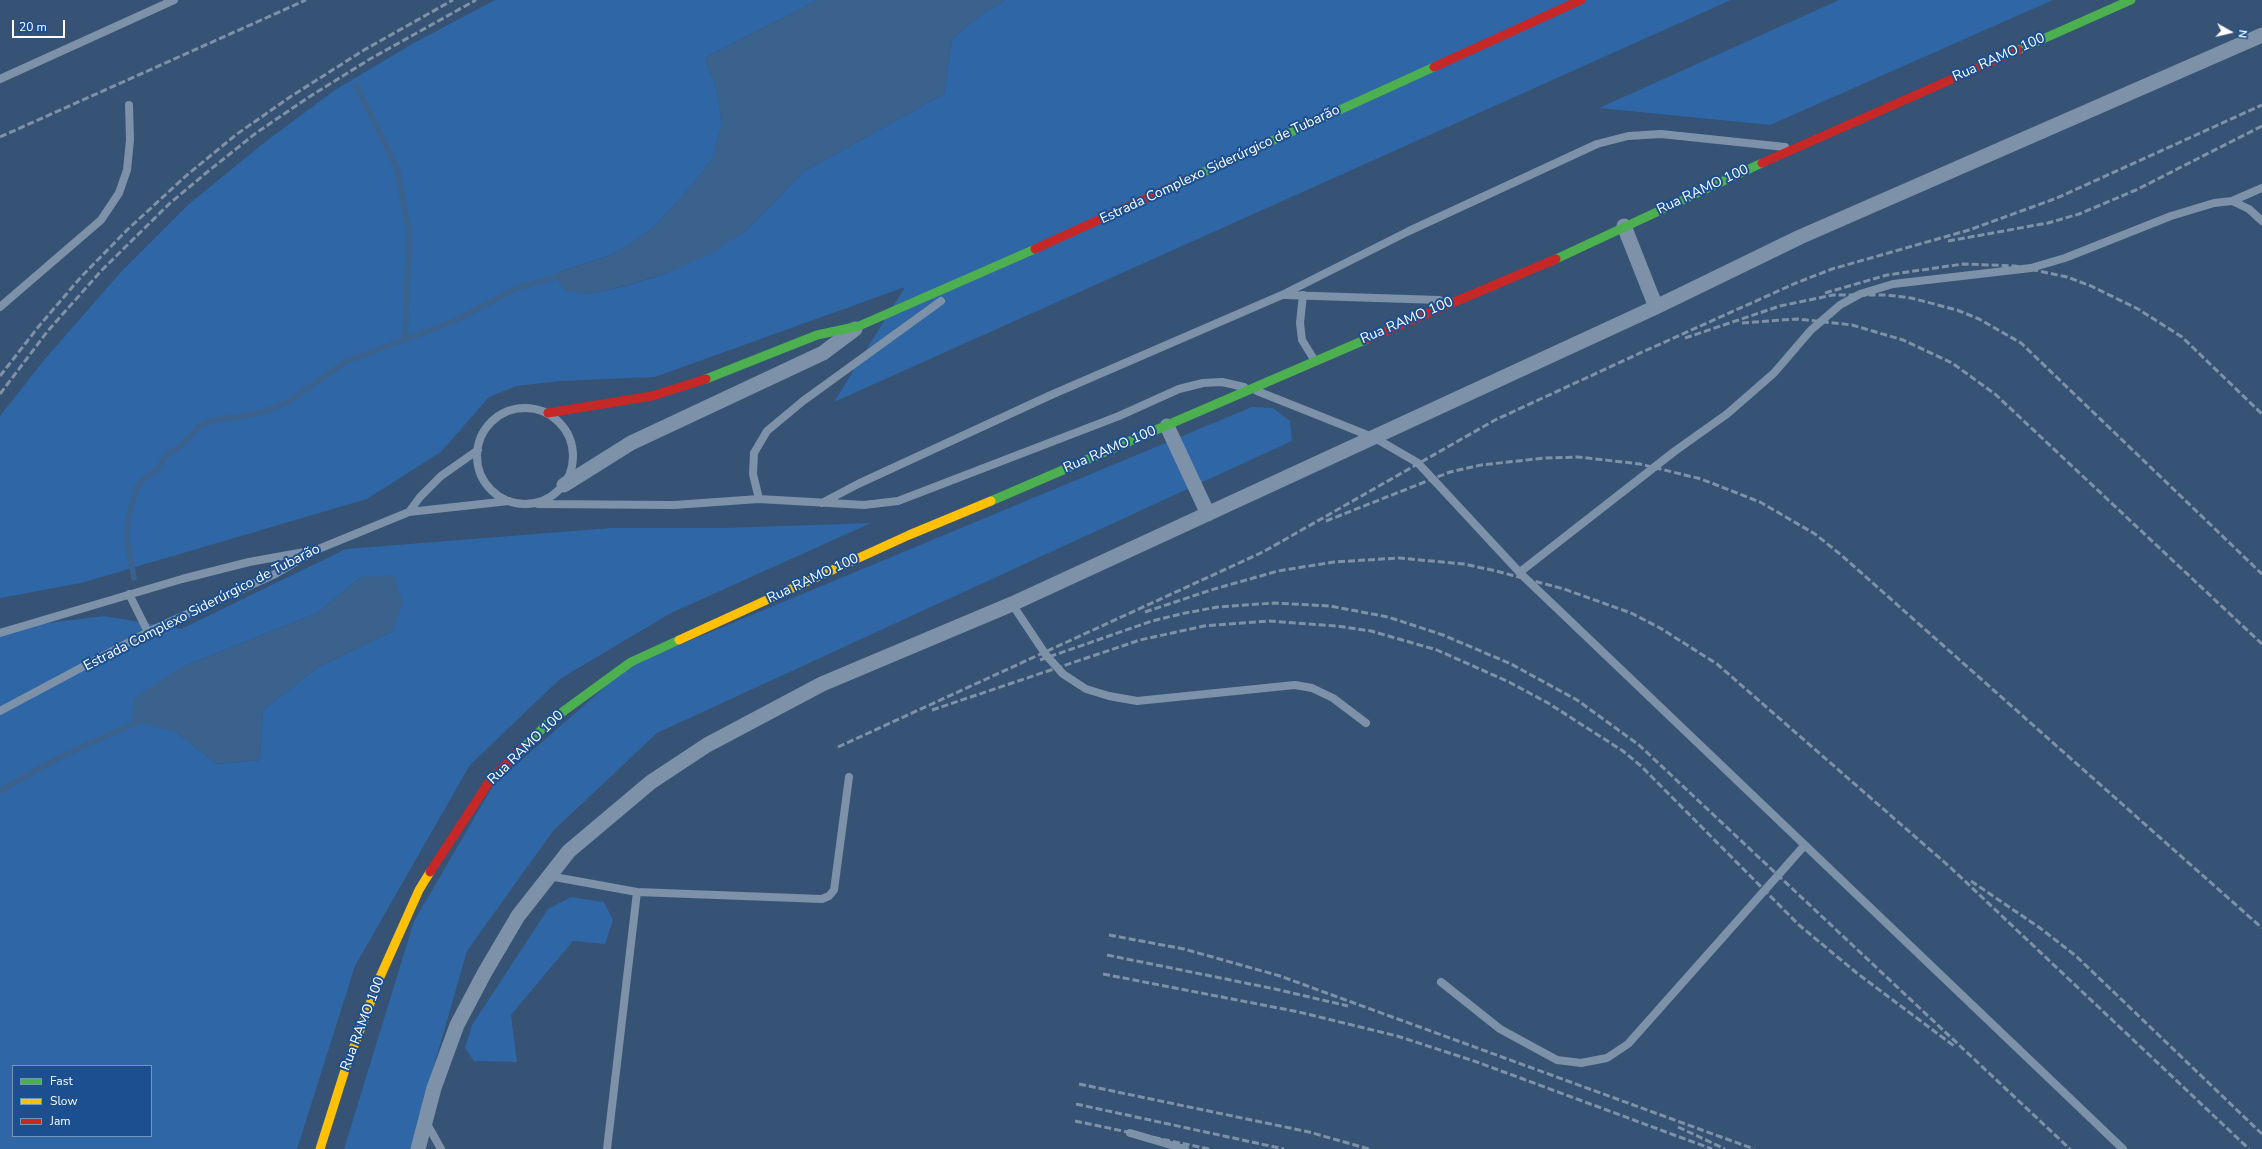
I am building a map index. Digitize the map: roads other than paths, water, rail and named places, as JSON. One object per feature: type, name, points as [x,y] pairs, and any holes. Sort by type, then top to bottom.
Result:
[{"type":"street","name":"Estrada Complexo Siderúrgico de Tubarão","points":[[548,413],[652,396],[689,386],[817,335],[859,326],[972,278],[1581,0]]},
{"type":"street","name":"Rua RAMO 100","points":[[320,1149],[344,1072],[378,984],[419,890],[461,822],[489,782],[550,721],[631,662],[909,535],[1167,426],[1454,300],[1549,262],[1624,226],[1796,148],[2132,0]]},
{"type":"street","points":[[418,1149],[434,1088],[457,1025],[485,972],[518,916],[569,851],[651,782],[707,745],[822,684],[1012,604],[1656,307],[1800,237],[2262,35]]},
{"type":"street","points":[[1624,226],[1656,307]]},
{"type":"street","name":"Estrada Complexo Siderúrgico de Tubarão","points":[[564,485],[631,443],[823,353],[859,326]]},
{"type":"street","points":[[1167,426],[1208,514]]},
{"type":"lane","points":[[0,79],[174,0]]},
{"type":"lane","points":[[0,307],[101,220],[119,193],[127,170],[130,140],[129,105]]},
{"type":"lane","points":[[821,504],[858,484],[1044,399],[1282,295],[1409,231],[1597,144],[1628,136],[1661,134],[1796,148]]},
{"type":"lane","points":[[1520,572],[1675,451],[1727,414],[1774,373],[1811,330],[1840,305],[1860,294],[1892,284],[2031,268],[2065,258],[2172,216],[2214,203],[2232,201],[2262,188]]},
{"type":"lane","points":[[2232,201],[2249,209],[2262,221]]},
{"type":"lane","points":[[759,499],[753,474],[754,453],[767,431],[803,400],[972,278]]},
{"type":"lane","points":[[1282,295],[1454,300]]},
{"type":"lane","points":[[1302,295],[1300,323],[1302,340],[1315,361]]},
{"type":"lane","points":[[527,504],[674,505],[759,499],[821,504],[864,505],[898,501],[1119,416],[1179,389],[1203,383],[1222,382],[1252,389],[1374,438],[1418,463],[1520,572],[1804,846],[2123,1149]]},
{"type":"lane","name":"Estrada Complexo Siderúrgico de Tubarão","points":[[0,711],[148,632],[275,574],[316,550],[409,512],[509,502],[527,504],[541,502],[554,495],[564,485],[573,466],[573,445],[564,426],[548,413],[530,408],[512,409],[496,418],[484,432],[478,450],[478,466],[484,481],[495,493],[509,502]]},
{"type":"lane","points":[[409,512],[420,497],[441,476],[478,450]]},
{"type":"lane","points":[[0,633],[129,594],[249,562],[316,550]]},
{"type":"lane","points":[[129,594],[148,632]]},
{"type":"lane","points":[[1012,604],[1046,655],[1063,674],[1086,690],[1136,701],[1295,685],[1312,688],[1333,698],[1366,723]]},
{"type":"lane","points":[[549,876],[637,892],[822,899],[829,896],[834,890],[849,777]]},
{"type":"lane","points":[[1440,982],[1500,1029],[1557,1060],[1582,1063],[1607,1058],[1628,1044],[1804,846]]},
{"type":"lane","points":[[607,1149],[637,892]]},
{"type":"lane","points":[[425,1120],[441,1149]]},
{"type":"lane","points":[[1130,1133],[1185,1149]]},
{"type":"waterway","points":[[356,85],[397,168],[409,233],[405,339]]},
{"type":"waterway","points":[[134,578],[127,538],[128,521],[136,488],[144,479],[159,469],[165,456],[182,445],[198,427],[211,421],[270,410],[289,401],[347,361],[452,322],[517,288],[566,274]]},
{"type":"waterway","points":[[0,791],[60,757],[144,719]]},
{"type":"railway","points":[[0,137],[306,0]]},
{"type":"railway","points":[[0,376],[39,326],[81,277],[127,230],[187,175],[237,134],[290,97],[364,50],[453,0]]},
{"type":"railway","points":[[0,394],[47,332],[100,272],[169,204],[206,173],[256,133],[309,97],[370,59],[476,0]]},
{"type":"railway","points":[[838,747],[1263,552],[1495,420],[1638,354],[1796,283],[1832,269],[1969,230],[2057,198],[2262,105]]},
{"type":"railway","points":[[1948,241],[2048,223],[2079,214],[2136,190],[2262,126]]},
{"type":"railway","points":[[1825,293],[1887,275],[1963,264],[2015,266],[2067,277],[2091,286],[2138,309],[2182,337],[2262,414]]},
{"type":"railway","points":[[1685,338],[1780,306],[1833,295],[1887,295],[1911,298],[1957,310],[1979,319],[2021,343],[2262,574]]},
{"type":"railway","points":[[1742,323],[1797,319],[1852,325],[1903,340],[1952,363],[1995,394],[2262,644]]},
{"type":"railway","points":[[1326,521],[1450,472],[1481,465],[1545,458],[1578,457],[1640,464],[1701,479],[1760,502],[1815,534],[1840,554],[2262,928]]},
{"type":"railway","points":[[1145,612],[1211,590],[1278,571],[1334,562],[1399,558],[1464,564],[1496,571],[1564,589],[1631,613],[1660,628],[1717,664],[1951,868],[2249,1149]]},
{"type":"railway","points":[[1040,660],[1152,621],[1218,607],[1274,603],[1330,606],[1388,617],[1443,635],[1511,664],[1577,700],[1639,745],[2070,1149]]},
{"type":"railway","points":[[932,710],[1140,640],[1204,626],[1270,621],[1337,626],[1371,631],[1437,650],[1509,682],[1548,703],[1623,751],[1641,766],[1799,925],[1858,974],[1954,1046]]},
{"type":"railway","points":[[1971,881],[2040,928],[2076,956],[2262,1134]]},
{"type":"railway","points":[[1109,935],[1184,949],[1280,976],[1754,1149]]},
{"type":"railway","points":[[1107,955],[1275,989],[1348,1006]]},
{"type":"railway","points":[[1103,974],[1299,1012],[1397,1036],[1477,1062],[1712,1149]]},
{"type":"railway","points":[[1079,1084],[1309,1132],[1369,1149]]},
{"type":"railway","points":[[1076,1104],[1284,1149]]},
{"type":"railway","points":[[1075,1121],[1209,1149]]},
{"type":"railway","points":[[1678,1127],[1725,1149]]}]
